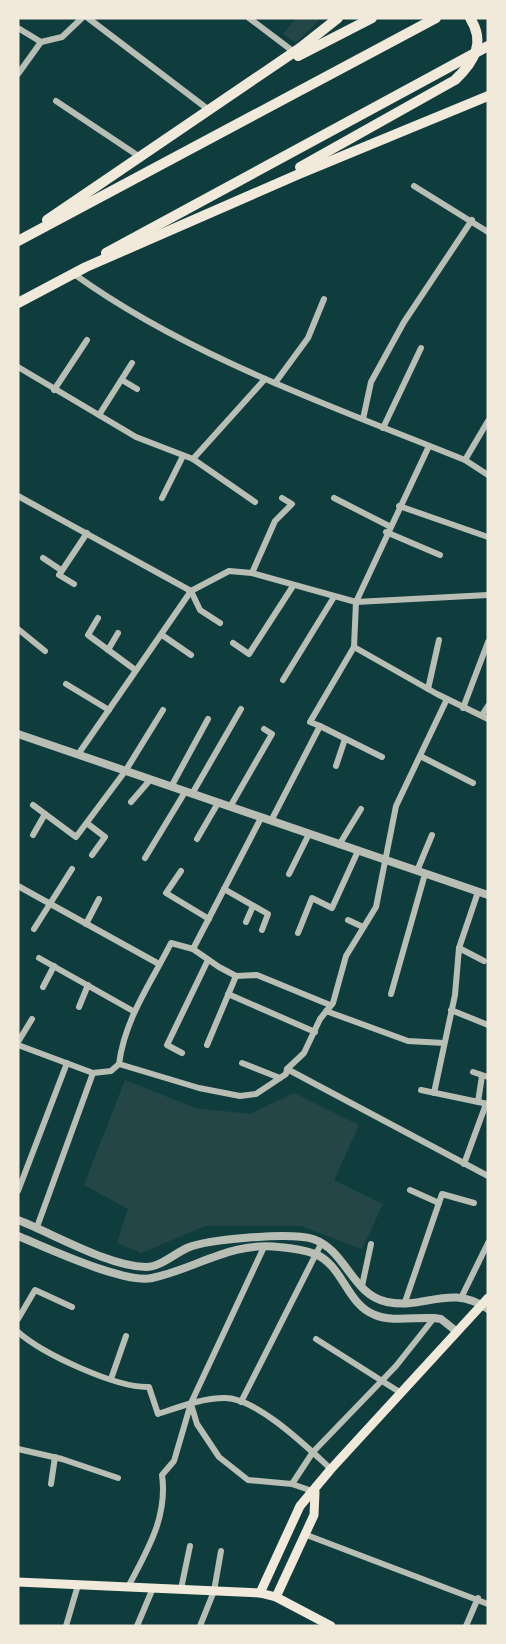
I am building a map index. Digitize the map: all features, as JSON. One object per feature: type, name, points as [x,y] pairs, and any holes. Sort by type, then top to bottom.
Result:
[{"type":"main road","points":[[297,50],[329,18]]},
{"type":"main road","points":[[18,240],[297,50],[338,18]]},
{"type":"main road","points":[[258,77],[372,18]]},
{"type":"main road","points":[[18,240],[436,18]]},
{"type":"main road","points":[[253,194],[455,80],[472,63],[479,44],[470,18]]},
{"type":"main road","points":[[18,303],[74,274],[115,247],[488,46]]},
{"type":"main road","points":[[86,267],[450,110],[488,96]]},
{"type":"main road","points":[[450,110],[488,103]]},
{"type":"main road","points":[[260,1593],[300,1506],[315,1492],[331,1469],[456,1331],[486,1304]]},
{"type":"main road","points":[[276,1597],[314,1515],[315,1492]]},
{"type":"main road","points":[[18,1582],[260,1593],[276,1597],[316,1623],[331,1626]]},
{"type":"street","points":[[18,74],[41,42],[62,37],[82,18]]},
{"type":"street","points":[[88,18],[210,110]]},
{"type":"street","points":[[249,18],[297,50]]},
{"type":"street","points":[[18,28],[41,42]]},
{"type":"street","points":[[56,101],[140,157]]},
{"type":"street","points":[[414,186],[488,231]]},
{"type":"street","points":[[363,419],[371,382],[393,342],[472,220]]},
{"type":"street","points":[[74,274],[116,304],[265,379],[465,460],[488,475]]},
{"type":"street","points":[[274,383],[308,338],[324,299]]},
{"type":"street","points":[[54,390],[87,340]]},
{"type":"street","points":[[383,428],[421,348]]},
{"type":"street","points":[[99,415],[132,363]]},
{"type":"street","points":[[18,368],[136,437],[193,459],[255,502]]},
{"type":"street","points":[[193,459],[265,379]]},
{"type":"street","points":[[122,380],[137,389]]},
{"type":"street","points":[[465,460],[488,421]]},
{"type":"street","points":[[382,757],[310,722],[354,647],[356,602],[388,529],[429,446]]},
{"type":"street","points":[[162,498],[183,456]]},
{"type":"street","points":[[18,496],[46,514],[87,533],[191,591],[200,610],[220,623]]},
{"type":"street","points":[[252,573],[275,521],[291,504],[282,498]]},
{"type":"street","points":[[334,498],[440,555]]},
{"type":"street","points":[[399,506],[488,537]]},
{"type":"street","points":[[60,572],[87,533]]},
{"type":"street","points":[[43,558],[74,584]]},
{"type":"street","points":[[79,753],[134,669],[162,635],[191,591],[229,571],[252,573],[356,602],[488,595]]},
{"type":"street","points":[[233,643],[249,654],[293,586]]},
{"type":"street","points":[[283,680],[334,597]]},
{"type":"street","points":[[98,618],[88,635],[134,669]]},
{"type":"street","points":[[18,629],[45,651]]},
{"type":"street","points":[[108,650],[118,633]]},
{"type":"street","points":[[162,635],[191,655]]},
{"type":"street","points":[[428,689],[439,640]]},
{"type":"street","points":[[464,708],[488,642]]},
{"type":"street","points":[[354,647],[464,708],[485,717],[488,706]]},
{"type":"street","points":[[66,684],[109,710]]},
{"type":"street","points":[[119,1064],[199,1088],[240,1096],[256,1094],[280,1078],[304,1053],[328,1008],[333,1003],[346,956],[376,907],[396,807],[422,757],[447,699]]},
{"type":"street","points":[[145,858],[241,709]]},
{"type":"street","points":[[33,805],[76,837],[88,824],[126,770],[164,710]]},
{"type":"street","points":[[171,787],[208,719]]},
{"type":"street","points":[[271,821],[320,726]]},
{"type":"street","points":[[230,807],[272,734],[264,729]]},
{"type":"street","points":[[18,734],[488,895]]},
{"type":"street","points":[[336,766],[345,738]]},
{"type":"street","points":[[422,757],[473,783]]},
{"type":"street","points":[[131,802],[150,780]]},
{"type":"street","points":[[197,839],[218,803]]},
{"type":"street","points":[[339,844],[361,809]]},
{"type":"street","points":[[33,835],[45,814]]},
{"type":"street","points":[[193,949],[261,818]]},
{"type":"street","points":[[88,824],[105,837],[92,855]]},
{"type":"street","points":[[290,874],[309,834]]},
{"type":"street","points":[[391,994],[432,835]]},
{"type":"street","points":[[298,933],[312,898],[332,908],[358,851]]},
{"type":"street","points":[[34,928],[51,905],[72,869]]},
{"type":"street","points":[[181,871],[166,892],[209,919]]},
{"type":"street","points":[[18,886],[159,964]]},
{"type":"street","points":[[224,889],[268,914],[262,930]]},
{"type":"street","points":[[435,1093],[451,1010],[459,948],[478,892]]},
{"type":"street","points":[[86,924],[99,899]]},
{"type":"street","points":[[246,922],[253,906]]},
{"type":"street","points":[[348,920],[363,927]]},
{"type":"street","points":[[32,1019],[18,1043],[93,1073],[111,1071],[119,1064],[122,1039],[134,1011],[171,943],[193,949],[236,976],[257,975],[328,1008],[408,1041],[444,1044]]},
{"type":"street","points":[[459,948],[484,961]]},
{"type":"street","points":[[39,958],[134,1011]]},
{"type":"street","points":[[182,1053],[167,1045],[208,960]]},
{"type":"street","points":[[43,987],[54,966]]},
{"type":"street","points":[[207,1045],[236,976]]},
{"type":"street","points":[[79,1007],[88,985]]},
{"type":"street","points":[[228,994],[315,1032]]},
{"type":"street","points":[[451,1010],[488,1025]]},
{"type":"street","points":[[18,1191],[67,1063]]},
{"type":"street","points":[[242,1063],[280,1078]]},
{"type":"street","points":[[287,1069],[488,1176]]},
{"type":"street","points":[[472,1072],[485,1077],[478,1102]]},
{"type":"street","points":[[37,1227],[93,1073]]},
{"type":"street","points":[[421,1090],[487,1104],[464,1164]]},
{"type":"street","points":[[410,1190],[439,1203]]},
{"type":"street","points":[[405,1302],[442,1194],[474,1203]]},
{"type":"street","points":[[18,1220],[93,1252],[129,1265],[148,1267],[189,1247],[253,1236],[312,1239],[331,1250],[371,1295],[388,1302],[462,1296],[486,1304]]},
{"type":"street","points":[[18,1236],[105,1272],[150,1279],[227,1250],[277,1246],[316,1254],[334,1270],[360,1306],[375,1316],[441,1319],[456,1331]]},
{"type":"street","points":[[241,1402],[321,1244]]},
{"type":"street","points":[[362,1286],[370,1244]]},
{"type":"street","points":[[462,1296],[488,1244]]},
{"type":"street","points":[[128,1587],[153,1541],[162,1511],[162,1475],[174,1461],[191,1403],[264,1247]]},
{"type":"street","points":[[18,1319],[35,1290],[72,1307]]},
{"type":"street","points":[[292,1484],[313,1452],[382,1381],[434,1318],[433,1300]]},
{"type":"street","points":[[19,1335],[88,1371],[132,1387],[149,1387],[158,1414],[191,1403],[226,1398],[241,1402],[273,1419],[331,1469]]},
{"type":"street","points":[[111,1380],[126,1336]]},
{"type":"street","points":[[316,1339],[401,1393]]},
{"type":"street","points":[[191,1403],[197,1424],[219,1457],[248,1479],[292,1484],[315,1492]]},
{"type":"street","points":[[18,1449],[55,1457],[118,1478]]},
{"type":"street","points":[[51,1484],[55,1457]]},
{"type":"street","points":[[304,1534],[478,1598],[488,1604]]},
{"type":"street","points":[[181,1589],[190,1546]]},
{"type":"street","points":[[200,1626],[214,1591],[221,1551]]},
{"type":"street","points":[[66,1626],[78,1585]]},
{"type":"street","points":[[137,1626],[153,1588]]},
{"type":"street","points":[[466,1626],[478,1598]]},
{"type":"shaded area","points":[[296,18],[321,18],[296,43],[283,34]]},
{"type":"shaded area","points":[[125,1080],[195,1108],[250,1114],[294,1093],[359,1125],[334,1180],[383,1204],[362,1249],[301,1226],[205,1226],[141,1253],[117,1243],[128,1209],[84,1185]]}]
